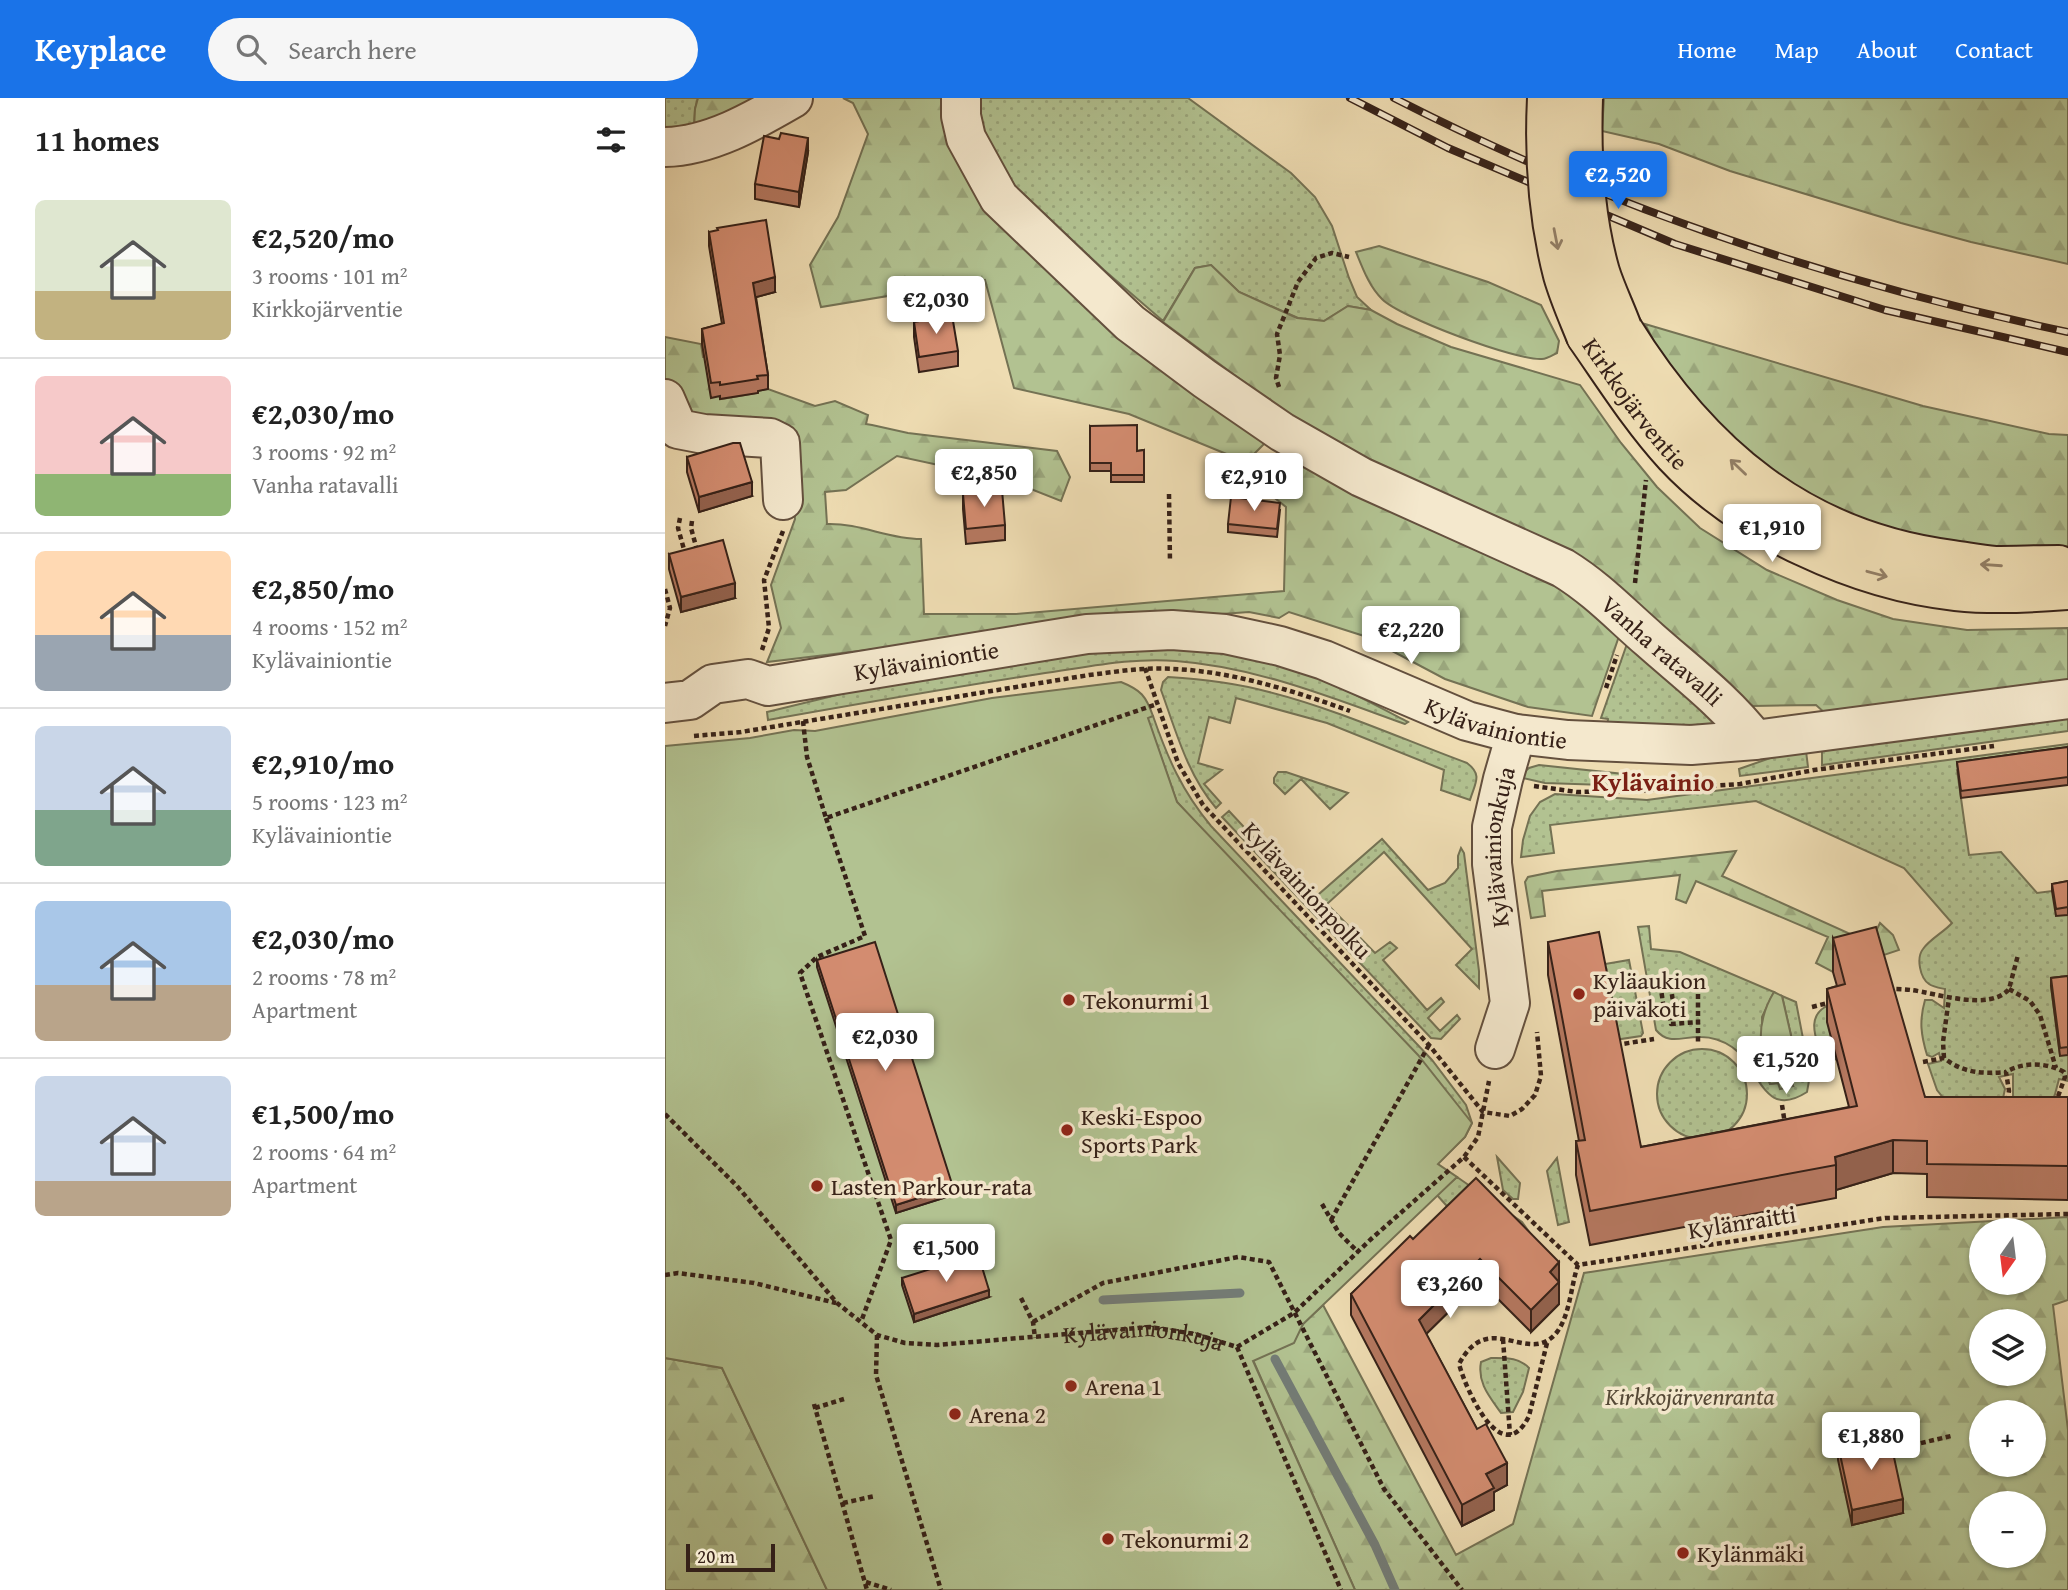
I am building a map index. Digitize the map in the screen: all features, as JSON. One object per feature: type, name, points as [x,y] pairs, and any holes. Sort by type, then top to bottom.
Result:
[{"type":"main road","name":"Kirkkojärventie","points":[[1547,98],[1545,146],[1550,211],[1563,276],[1604,332],[1640,414],[1675,457],[1721,496],[1778,534],[1843,565],[1924,586],[1985,592],[2068,590]]},
{"type":"main road","name":"Kirkkojärventie","points":[[1583,98],[1582,152],[1588,215],[1600,272],[1604,332],[1644,364],[1672,400],[1747,477],[1795,510],[1850,536],[1885,547],[1930,558],[1993,566],[2068,564]]},
{"type":"street","points":[[665,146],[683,146],[746,125],[793,98]]},
{"type":"street","name":"Vanha ratavalli","points":[[961,98],[961,116],[966,138],[999,198],[1130,323],[1282,432],[1361,477],[1563,568],[1590,584],[1738,717],[1755,740]]},
{"type":"street","points":[[665,398],[678,429],[704,434],[770,438],[780,443],[783,500]]},
{"type":"street","name":"Kylävainiontie","points":[[682,713],[754,702],[764,670],[1087,634],[1172,630],[1225,634],[1307,654],[1467,721],[1516,734],[1623,744],[1691,745],[1755,740],[2068,699]]},
{"type":"street","name":"Kylävainionkuja","points":[[1495,1049],[1510,1003],[1492,864],[1492,827],[1516,734]]},
{"type":"path","points":[[1282,432],[1286,409],[1276,378],[1280,355],[1277,334],[1297,282],[1316,258],[1332,253],[1349,257]]},
{"type":"path","points":[[1634,595],[1646,480]]},
{"type":"path","points":[[1169,494],[1170,562]]},
{"type":"path","points":[[764,670],[769,628],[764,580],[782,538],[785,523],[783,500]]},
{"type":"path","points":[[680,518],[678,528],[688,564]]},
{"type":"path","points":[[692,521],[691,528],[700,561]]},
{"type":"path","points":[[665,589],[670,608],[665,626]]},
{"type":"path","points":[[1606,688],[1618,653]]},
{"type":"path","points":[[682,713],[741,732],[1145,668],[1215,673],[1292,690],[1354,713]]},
{"type":"path","name":"Kylävainionpolku","points":[[1145,668],[1178,763],[1203,805],[1429,1045],[1483,1112]]},
{"type":"path","points":[[826,818],[1157,704]]},
{"type":"path","points":[[803,722],[807,757],[865,936],[817,957],[800,973],[891,1240],[861,1322]]},
{"type":"path","points":[[1884,988],[1965,1000],[1992,998],[2007,993],[2018,955]]},
{"type":"path","points":[[1671,988],[1674,1009],[1669,1010],[1664,1010],[1661,989],[1671,988]]},
{"type":"path","points":[[2009,989],[2030,1001],[2040,1016],[2056,1068]]},
{"type":"path","points":[[1698,994],[1698,1042]]},
{"type":"path","points":[[1949,998],[1943,1042],[1944,1058],[1954,1066],[1981,1074],[2006,1073],[2018,1065],[2056,1068],[2064,1072],[2065,1077],[2053,1109]]},
{"type":"path","points":[[1812,1007],[1836,1001]]},
{"type":"path","points":[[1669,1010],[1671,1024],[1700,1022]]},
{"type":"path","points":[[1615,1045],[1654,1039]]},
{"type":"path","points":[[1331,1220],[1429,1045]]},
{"type":"path","name":"Kylävainionkuja","points":[[665,1114],[737,1186],[837,1303],[877,1335],[905,1343],[937,1345],[1150,1327],[1195,1334],[1237,1347],[1294,1313],[1464,1157],[1478,1137],[1495,1049]]},
{"type":"path","points":[[1923,1062],[1944,1058]]},
{"type":"path","points":[[2005,1110],[2009,1091],[2006,1073]]},
{"type":"path","points":[[1782,1105],[1786,1129]]},
{"type":"path","points":[[1464,1157],[1578,1265],[1571,1284],[1568,1309],[1559,1330],[1547,1343],[1529,1416],[1524,1427],[1515,1434],[1503,1435],[1493,1429],[1483,1415],[1464,1380],[1459,1364],[1467,1348],[1481,1340],[1503,1339],[1530,1345],[1547,1343]]},
{"type":"path","points":[[1322,1204],[1339,1233],[1358,1252]]},
{"type":"path","name":"Kylänraitti","points":[[1578,1265],[1885,1218],[2068,1214]]},
{"type":"path","points":[[1033,1322],[1104,1283],[1238,1256],[1269,1262],[1384,1489],[1462,1590]]},
{"type":"path","points":[[665,1275],[678,1273],[754,1283],[837,1303]]},
{"type":"path","points":[[1021,1298],[1033,1322],[1035,1338]]},
{"type":"path","points":[[877,1335],[876,1375],[941,1590]]},
{"type":"path","points":[[1503,1339],[1510,1434]]},
{"type":"path","points":[[1237,1347],[1341,1590]]},
{"type":"path","points":[[844,1399],[815,1406],[867,1590]]},
{"type":"path","points":[[1896,1449],[1951,1436]]},
{"type":"path","points":[[843,1503],[875,1496]]},
{"type":"path","points":[[866,1582],[891,1590]]},
{"type":"green space","points":[[665,98],[698,98],[694,128],[665,129]]},
{"type":"green space","points":[[698,98],[768,98],[694,128]]},
{"type":"green space","points":[[843,98],[949,98],[950,137],[1267,441],[1246,462],[1129,414],[1014,388],[985,280],[821,307],[810,265],[838,217],[868,134],[853,103]]},
{"type":"green space","points":[[975,98],[1188,98],[1291,173],[1315,197],[1332,226],[1357,297],[1371,310],[1348,306],[1324,321],[1298,318],[1239,292],[1211,265],[1195,268],[1163,321],[1015,186],[979,131]]},
{"type":"green space","points":[[1604,98],[2068,98],[2068,264],[1901,223],[1730,171],[1659,144],[1602,131]]},
{"type":"green space","points":[[1379,246],[1488,282],[1541,305],[1559,341],[1557,353],[1542,359],[1509,353],[1434,326],[1393,307],[1373,289],[1356,252]]},
{"type":"green space","points":[[1211,265],[1239,292],[1297,318],[1324,321],[1348,306],[1371,310],[1451,347],[1580,385],[1621,443],[1657,487],[1700,528],[1767,570],[1837,600],[1893,619],[1967,630],[2068,628],[2068,681],[1826,714],[1816,705],[1753,706],[1322,440],[1163,322],[1195,268]]},
{"type":"green space","points":[[1645,324],[1923,406],[2049,434],[2068,435],[2068,549],[1971,552],[1842,522],[1738,450],[1664,361]]},
{"type":"green space","points":[[665,337],[701,344],[703,357],[713,356],[721,399],[768,389],[815,406],[835,401],[868,415],[866,424],[908,433],[1057,451],[1070,477],[1061,501],[1008,480],[897,456],[846,490],[825,492],[827,524],[921,539],[924,614],[1016,614],[1284,591],[1286,507],[1255,482],[1293,451],[1574,588],[1618,631],[1618,639],[1592,716],[1528,707],[1445,679],[1364,636],[1289,612],[1279,618],[1249,612],[1084,624],[767,662],[781,628],[771,585],[795,519],[791,476],[795,437],[699,428],[665,382]]},
{"type":"green space","points":[[1628,641],[1719,727],[1607,728],[1608,719],[1601,718]]},
{"type":"green space","points":[[1137,646],[1221,652],[1288,667],[1341,688],[1408,722],[1405,724],[1264,676],[1206,664],[1159,660],[1039,674],[768,720],[767,712],[878,685],[1023,660]]},
{"type":"green space","points":[[1168,677],[1232,684],[1294,699],[1467,763],[1476,775],[1470,800],[1441,790],[1444,770],[1327,723],[1236,698],[1230,723],[1209,717],[1198,763],[1222,770],[1204,784],[1221,803],[1216,808],[1197,781],[1177,736],[1161,690]]},
{"type":"green space","name":"Keski-Espoo Sports Park","points":[[1121,682],[1142,694],[1148,703],[1153,716],[1148,718],[1177,802],[1418,1055],[1472,1123],[1465,1137],[1438,1164],[1457,1177],[1303,1324],[1294,1343],[1253,1361],[1355,1590],[827,1590],[722,1368],[665,1358],[665,746],[750,738],[794,730],[815,731],[992,698]]},
{"type":"green space","points":[[2068,715],[2068,731],[1822,765],[1822,748]]},
{"type":"green space","points":[[1153,716],[1177,774],[1211,826],[1432,1060],[1466,1105],[1472,1123],[1465,1137],[1373,1226],[1203,831],[1177,802],[1147,717]]},
{"type":"green space","points":[[2068,744],[2068,755],[1957,770],[1969,855],[2001,852],[2037,893],[2052,891],[2068,915],[2068,984],[2051,986],[2060,1055],[2068,1055],[2068,1081],[2059,1079],[2053,1102],[2013,1101],[2013,1074],[1999,1077],[2005,1089],[2002,1103],[1945,1100],[1937,1090],[1928,1064],[1941,1061],[1939,1053],[1932,1057],[1927,1055],[1921,1021],[1925,1000],[1932,1000],[1944,1008],[1945,989],[1932,986],[1926,981],[1919,962],[1926,945],[1952,923],[1904,868],[1756,801],[1550,825],[1554,853],[1521,857],[1530,816],[1540,802],[1555,794],[1647,800]]},
{"type":"green space","points":[[1806,751],[1808,767],[1740,776],[1739,769],[1776,756]]},
{"type":"green space","points":[[1539,765],[1633,775],[1634,786],[1545,783],[1518,777],[1529,768]]},
{"type":"green space","points":[[1278,772],[1286,772],[1348,793],[1330,809],[1301,779],[1285,794],[1274,783]]},
{"type":"green space","points":[[1229,811],[1312,900],[1382,839],[1428,890],[1445,883],[1458,868],[1461,848],[1464,853],[1479,988],[1456,965],[1472,949],[1384,852],[1327,904],[1375,953],[1390,942],[1397,948],[1383,960],[1427,1010],[1441,998],[1444,1002],[1428,1018],[1440,1031],[1457,1015],[1460,1019],[1441,1039],[1431,1038],[1222,817]]},
{"type":"green space","points":[[1736,851],[1722,876],[1870,943],[1880,923],[1893,935],[1899,950],[1833,972],[1816,963],[1828,937],[1696,881],[1686,903],[1676,899],[1680,875],[1542,891],[1545,916],[1531,918],[1525,882],[1528,877],[1557,871]]},
{"type":"green space","points":[[1649,926],[1651,949],[1680,952],[1774,992],[1762,1017],[1763,1063],[1770,1084],[1793,1086],[1791,1081],[1801,1079],[1782,996],[1796,1002],[1810,1075],[1807,1092],[1792,1099],[1780,1100],[1763,1088],[1741,1056],[1729,1045],[1705,1037],[1666,1038],[1656,1030],[1638,927]]},
{"type":"green space","points":[[1629,960],[1643,1033],[1641,1036],[1614,1040],[1599,965]]},
{"type":"green space","points":[[1774,992],[1782,996],[1801,1079],[1791,1081],[1793,1086],[1780,1089],[1778,1083],[1770,1084],[1761,1049],[1761,1026]]},
{"type":"green space","points":[[1883,993],[1837,1059],[1832,1060],[1820,1054],[1814,1028],[1819,1011],[1825,1007]]},
{"type":"green space","points":[[1702,1049],[1719,1052],[1734,1062],[1744,1077],[1747,1094],[1744,1111],[1734,1126],[1719,1136],[1702,1139],[1685,1136],[1670,1126],[1660,1111],[1657,1094],[1660,1077],[1670,1062],[1685,1052]]},
{"type":"green space","points":[[1497,1157],[1520,1183],[1518,1199],[1513,1199],[1503,1190]]},
{"type":"green space","points":[[1557,1158],[1569,1222],[1558,1225],[1547,1171]]},
{"type":"green space","points":[[1457,1177],[1522,1222],[1530,1233],[1454,1214],[1437,1195]]},
{"type":"green space","name":"Kirkkojärvenranta","points":[[2068,1217],[2068,1300],[2053,1305],[2068,1430],[2068,1590],[1355,1590],[1253,1360],[1293,1343],[1303,1324],[1323,1305],[1456,1555],[1513,1524],[1584,1273],[1883,1227],[1969,1222],[1969,1295],[2046,1295],[2046,1218]]},
{"type":"green space","points":[[665,1358],[722,1368],[827,1590],[665,1590]]},
{"type":"green space","points":[[1491,1358],[1517,1360],[1529,1368],[1523,1392],[1513,1412],[1501,1413],[1483,1383],[1481,1362]]},
{"type":"building","points":[[781,133],[808,138],[799,192],[755,184],[764,136],[779,139]]},
{"type":"building","points":[[766,220],[775,277],[753,283],[768,375],[720,385],[720,382],[711,383],[702,329],[724,323],[709,232],[718,230],[717,228]]},
{"type":"building","points":[[952,315],[958,351],[919,357],[914,322]]},
{"type":"building","points":[[1137,425],[1137,451],[1144,450],[1144,475],[1111,475],[1111,463],[1090,463],[1090,426]]},
{"type":"building","points":[[740,443],[752,482],[699,497],[687,457]]},
{"type":"building","points":[[1002,490],[1005,525],[966,529],[963,494]]},
{"type":"building","points":[[1231,497],[1280,503],[1277,529],[1228,524]]},
{"type":"building","points":[[723,540],[735,583],[681,597],[669,554]]},
{"type":"building","points":[[2068,747],[2068,777],[1961,791],[1957,762]]},
{"type":"building","points":[[2068,881],[2068,907],[2056,909],[2052,884]]},
{"type":"building","points":[[1876,927],[1925,1097],[2068,1097],[2068,1166],[1927,1164],[1927,1141],[1893,1140],[1835,1157],[1836,1165],[1590,1211],[1576,1141],[1585,1140],[1548,942],[1599,932],[1641,1147],[1857,1106],[1827,989],[1845,984],[1833,938]]},
{"type":"building","points":[[875,942],[953,1187],[896,1205],[817,960]]},
{"type":"building","points":[[2068,976],[2068,1047],[2060,1048],[2051,978]]},
{"type":"building","points":[[1476,1178],[1559,1262],[1550,1272],[1559,1282],[1531,1310],[1480,1259],[1419,1320],[1477,1429],[1486,1424],[1507,1463],[1486,1474],[1494,1488],[1462,1505],[1351,1294],[1410,1236],[1413,1239]]},
{"type":"building","points":[[978,1254],[989,1290],[914,1314],[902,1278]]},
{"type":"building","points":[[1889,1434],[1903,1499],[1852,1510],[1838,1445]]},
{"type":"waterway","points":[[1103,1300],[1240,1293]]},
{"type":"waterway","points":[[1275,1359],[1375,1545],[1395,1590]]},
{"type":"railway","points":[[1350,98],[1448,148],[1675,244],[1885,310],[2068,352]]},
{"type":"railway","points":[[1394,98],[1556,174],[1723,238],[1894,290],[2068,332]]},
{"type":"place","name":"Kyläaukion päiväkoti","points":[[1579,994]]},
{"type":"place","name":"Tekonurmi 1","points":[[1069,1000]]},
{"type":"place","name":"Keski-Espoo Sports Park","points":[[1067,1130]]},
{"type":"place","name":"Lasten Parkour-rata","points":[[817,1186]]},
{"type":"place","name":"Arena 1","points":[[1071,1386]]},
{"type":"place","name":"Arena 2","points":[[955,1414]]},
{"type":"place","name":"Tekonurmi 2","points":[[1108,1539]]},
{"type":"place","name":"Kylänmäki","points":[[1683,1553]]},
{"type":"district","name":"Kylävainio","points":[[1653,781]]}]
